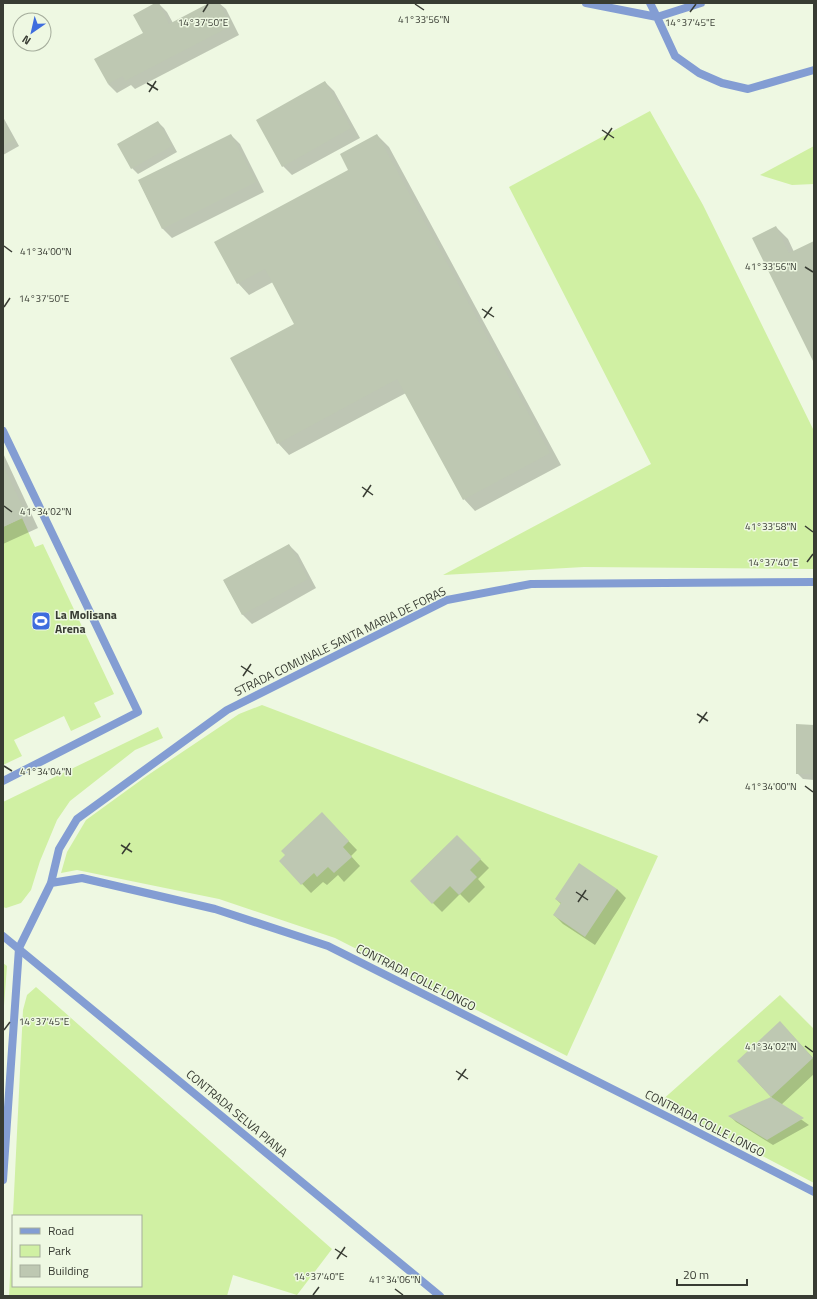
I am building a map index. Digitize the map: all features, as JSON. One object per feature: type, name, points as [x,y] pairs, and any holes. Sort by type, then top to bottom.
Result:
[{"type":"street","points":[[586,3],[657,17],[701,3]]},
{"type":"street","points":[[650,3],[676,56],[699,73],[722,83],[748,89],[814,70]]},
{"type":"street","points":[[3,431],[138,712],[3,781]]},
{"type":"street","name":"STRADA COMUNALE SANTA MARIA DE FORAS","points":[[51,883],[59,848],[77,819],[221,715],[447,600],[531,584],[814,582]]},
{"type":"street","name":"CONTRADA COLLE LONGO","points":[[51,883],[82,878],[215,909],[328,946],[814,1192]]},
{"type":"street","points":[[3,1180],[18,948],[51,883]]},
{"type":"street","name":"CONTRADA SELVA PIANA","points":[[3,936],[440,1296]]},
{"type":"green space","points":[[650,111],[703,205],[814,431],[814,569],[584,567],[443,575],[651,464],[509,187]]},
{"type":"green space","points":[[814,146],[814,184],[792,185],[760,175]]},
{"type":"green space","name":"La Molisana Arena","points":[[22,518],[35,547],[43,544],[114,694],[94,703],[101,717],[71,731],[64,716],[14,740],[22,756],[3,765],[3,527]]},
{"type":"green space","points":[[262,705],[658,856],[567,1056],[335,938],[219,899],[77,870],[61,873],[67,852],[86,820],[148,775],[239,714]]},
{"type":"green space","points":[[158,727],[163,738],[135,750],[70,801],[57,820],[40,861],[31,890],[21,903],[6,908],[3,907],[3,802]]},
{"type":"green space","points":[[3,963],[7,966],[3,1019]]},
{"type":"green space","points":[[36,987],[332,1249],[297,1295],[233,1275],[227,1296],[9,1296],[12,1235],[12,1287],[142,1287],[142,1215],[13,1215],[23,1010],[27,995]]},
{"type":"green space","points":[[780,995],[814,1029],[814,1183],[660,1102]]},
{"type":"building","points":[[155,3],[159,3],[169,24],[209,3],[219,3],[231,26],[125,81],[123,76],[108,84],[94,59],[143,33],[133,15]]},
{"type":"building","points":[[325,81],[351,128],[282,167],[256,120]]},
{"type":"building","points":[[3,120],[14,140],[3,146]]},
{"type":"building","points":[[158,121],[172,146],[131,169],[117,144]]},
{"type":"building","points":[[231,134],[256,182],[162,229],[138,180]]},
{"type":"building","points":[[377,134],[550,453],[463,500],[397,379],[277,444],[230,358],[294,324],[265,269],[237,284],[214,242],[348,170],[340,154]]},
{"type":"building","points":[[776,226],[789,253],[814,241],[814,363],[752,238]]},
{"type":"building","points":[[3,465],[27,516],[3,527]]},
{"type":"building","points":[[289,544],[308,579],[242,615],[223,580]]},
{"type":"building","points":[[796,724],[814,725],[814,774],[796,774]]},
{"type":"building","points":[[322,812],[349,841],[343,847],[352,857],[334,873],[328,867],[317,877],[314,873],[301,885],[279,861],[285,855],[281,851]]},
{"type":"building","points":[[457,835],[481,859],[470,870],[477,877],[459,895],[450,886],[432,904],[410,881]]},
{"type":"building","points":[[579,863],[617,889],[585,937],[553,915],[561,903],[555,899]]},
{"type":"building","points":[[780,1021],[813,1058],[771,1097],[737,1061]]},
{"type":"building","points":[[771,1097],[804,1118],[767,1140],[728,1116]]},
{"type":"place","name":"La Molisana Arena","points":[[41,621]]}]
